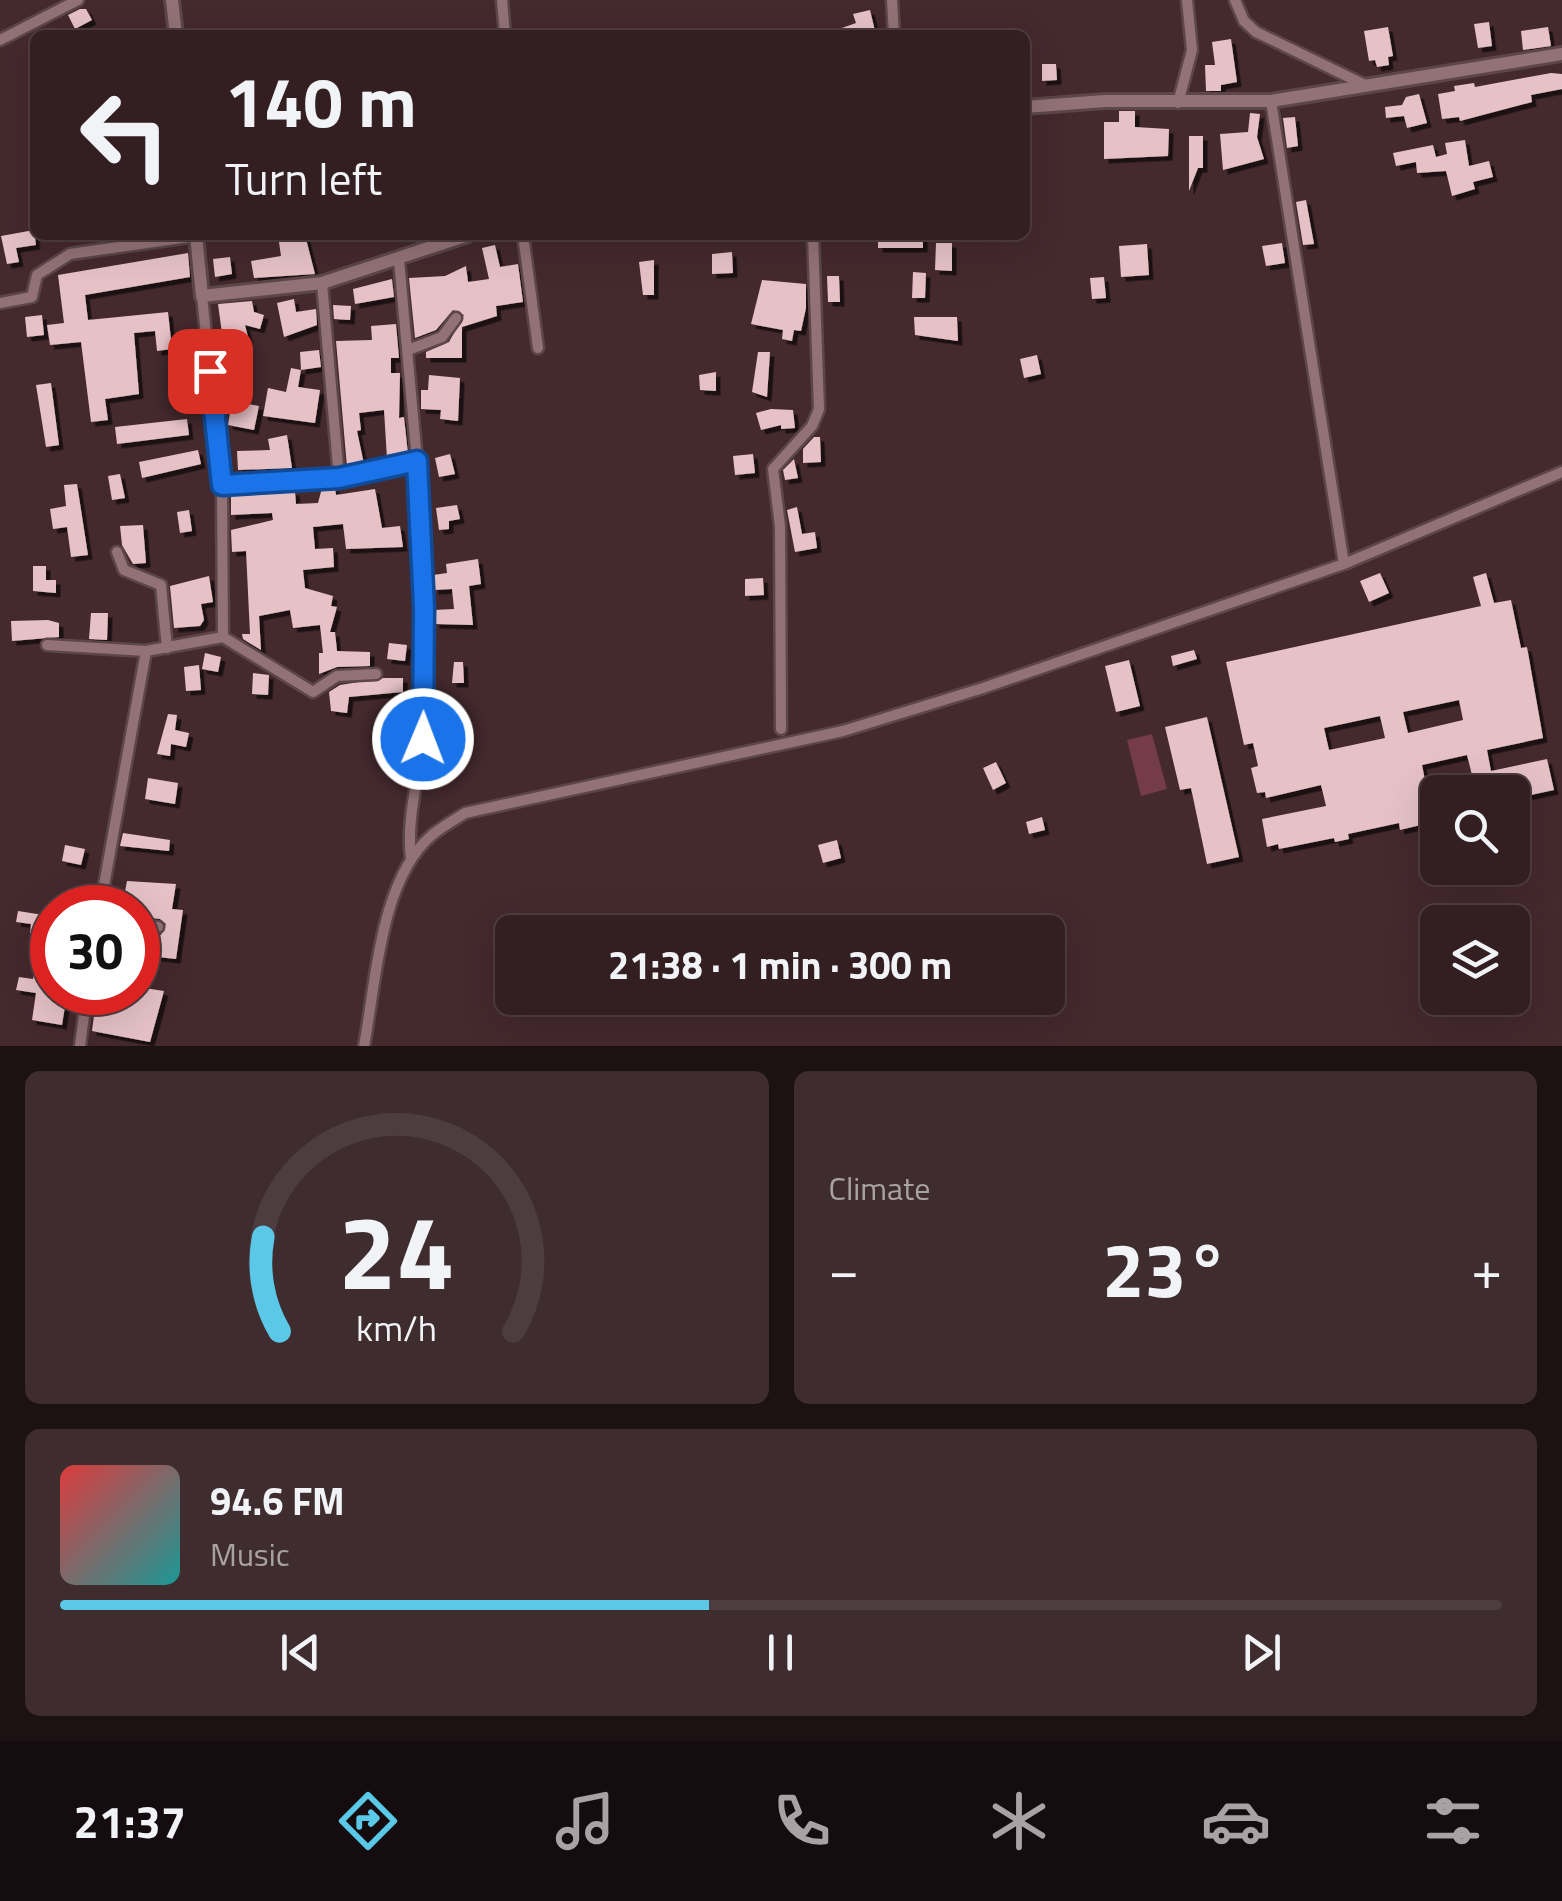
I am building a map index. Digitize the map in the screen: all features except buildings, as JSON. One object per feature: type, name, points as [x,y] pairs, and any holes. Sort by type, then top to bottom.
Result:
[{"type":"street","points":[[0,40],[78,0]]},
{"type":"street","points":[[172,0],[175,30]]},
{"type":"street","points":[[502,0],[505,30]]},
{"type":"street","points":[[892,0],[894,30]]},
{"type":"street","points":[[1178,103],[1192,50],[1187,0]]},
{"type":"street","points":[[1235,0],[1244,21],[1256,32],[1366,86]]},
{"type":"street","points":[[1030,107],[1270,102],[1562,54]]},
{"type":"street","points":[[1270,102],[1344,564]]},
{"type":"street","points":[[0,302],[32,297],[37,275],[70,254],[168,240]]},
{"type":"street","points":[[196,240],[222,485],[224,637]]},
{"type":"street","points":[[202,296],[322,282],[454,240]]},
{"type":"street","points":[[524,240],[538,348]]},
{"type":"street","points":[[781,729],[780,526],[773,469],[812,426],[820,409],[814,240]]},
{"type":"street","points":[[398,260],[417,461],[425,667],[423,739],[408,838],[411,860]]},
{"type":"street","points":[[322,282],[339,478]]},
{"type":"street","points":[[408,350],[442,337],[456,318]]},
{"type":"street","points":[[222,485],[339,478],[417,461]]},
{"type":"street","points":[[364,1046],[385,925],[411,860],[431,835],[465,814],[844,731],[1344,564],[1562,472]]},
{"type":"street","points":[[117,552],[124,570],[162,584],[167,648]]},
{"type":"street","points":[[47,645],[146,650],[224,637],[313,692],[337,676],[376,674]]},
{"type":"street","points":[[104,885],[146,650]]},
{"type":"street","points":[[80,1046],[84,1015]]},
{"type":"shaded area","points":[[1152,734],[1167,789],[1141,796],[1127,740]]},
{"type":"route","points":[[210,371],[222,485],[339,478],[417,461],[424,608],[423,739]]}]
